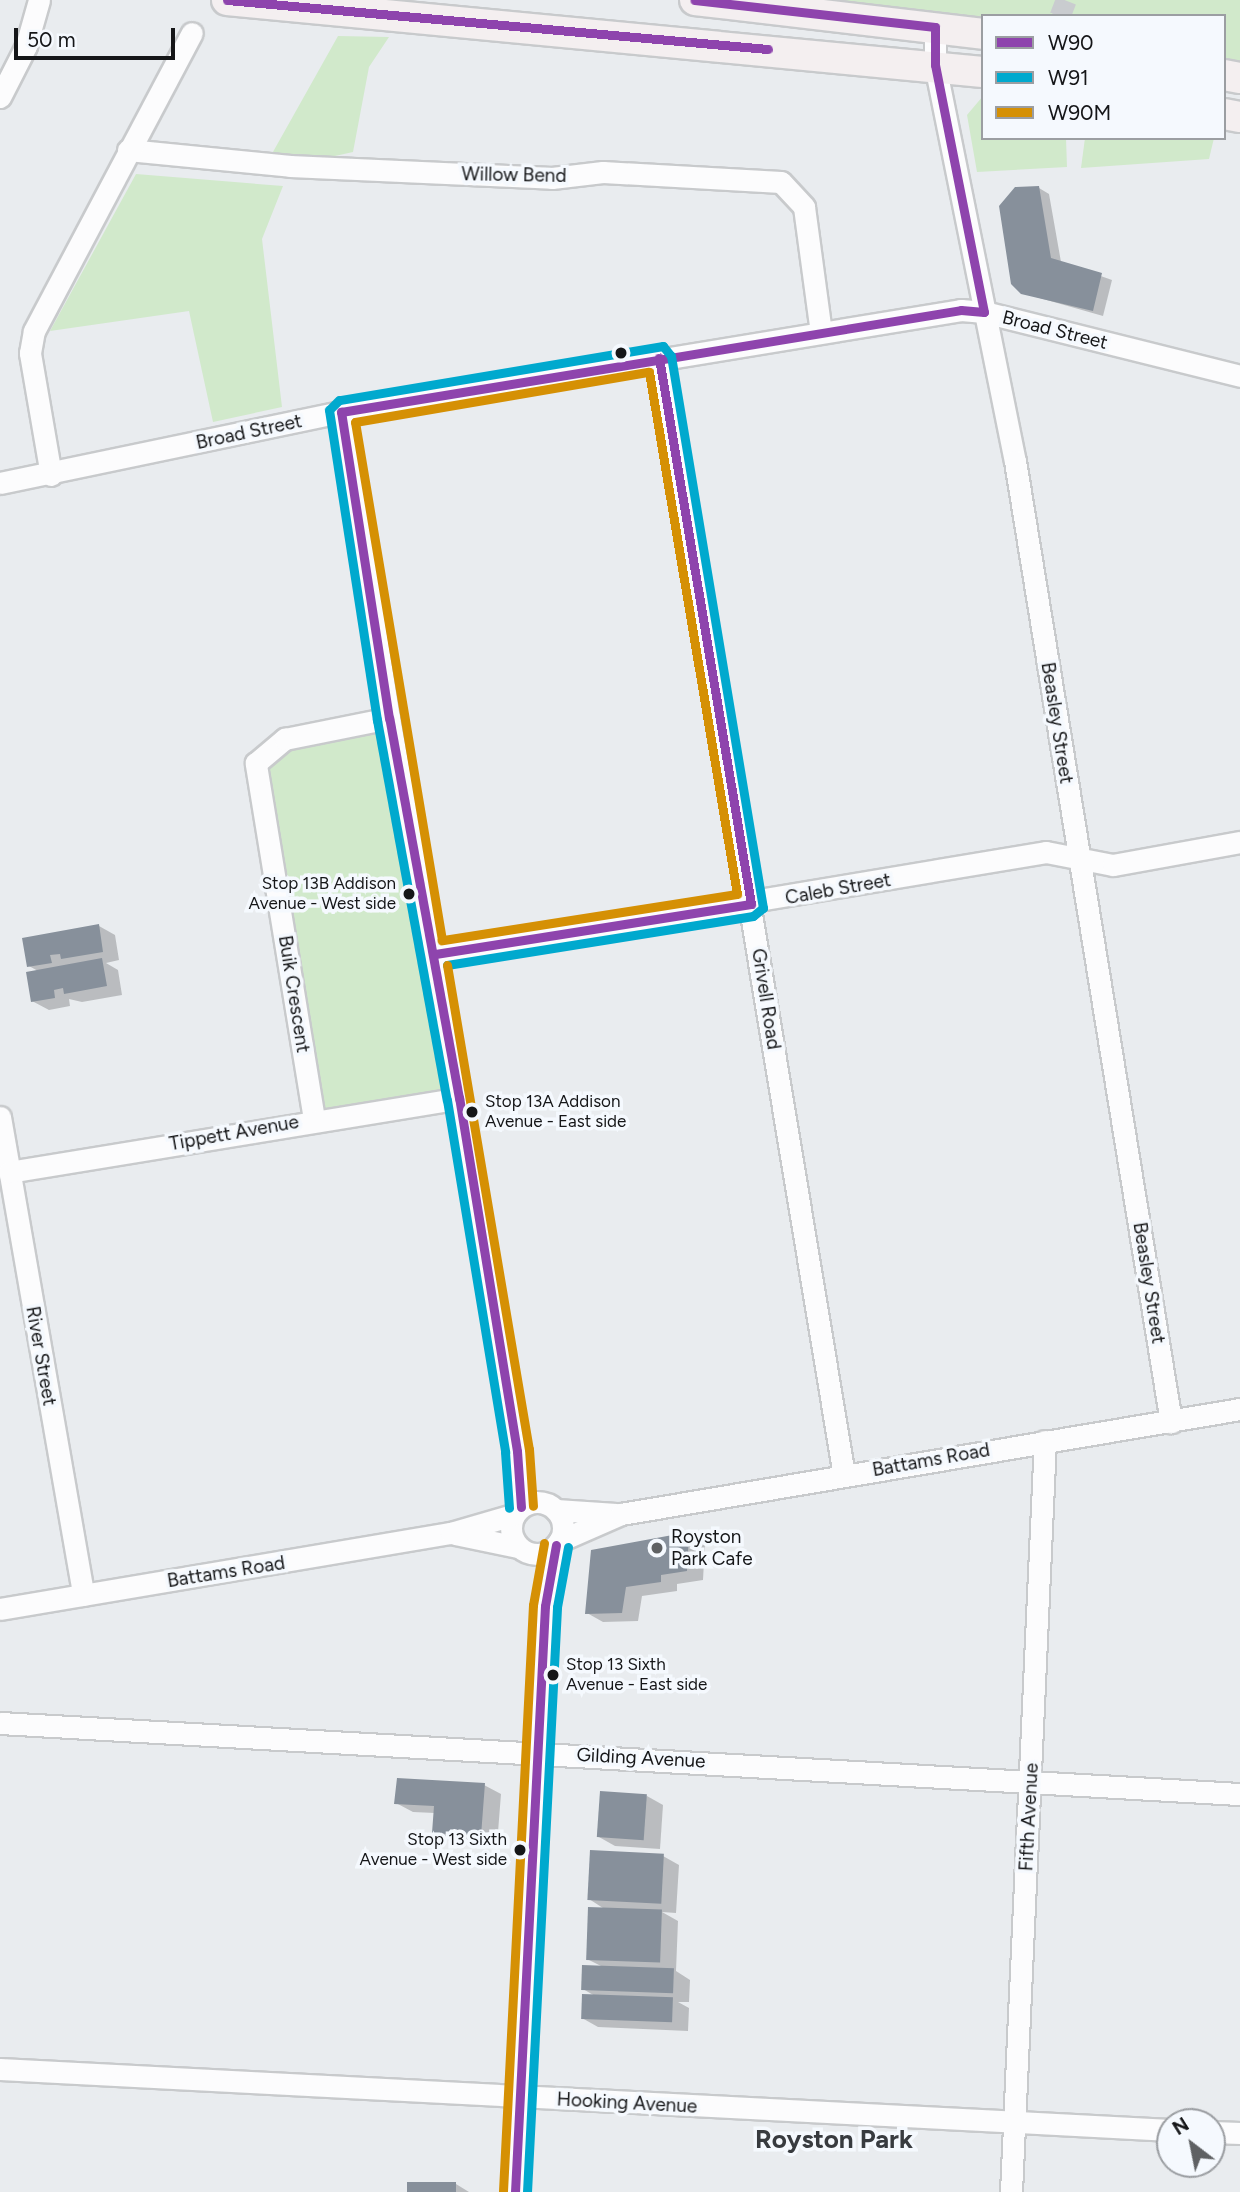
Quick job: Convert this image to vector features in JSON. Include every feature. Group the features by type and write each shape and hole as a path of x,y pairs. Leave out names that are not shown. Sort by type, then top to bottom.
{"highway":[{"path":"227,0 935,65 981,72"},
{"path":"695,0 981,34"}],"street":[{"path":"0,97 26,46 39,0"},
{"name":"Beasley Street","path":"935,27 935,65 1015,461 1171,1422"},
{"path":"51,475 30,353 34,331 192,33"},
{"name":"Willow Bend","path":"128,150 316,167 552,178 603,172 780,182 804,207 821,332"},
{"name":"Broad Street","path":"0,483 51,475 341,412 961,310 984,312 1240,376"},
{"name":"Grivell Road","path":"659,358 844,1475"},
{"path":"341,412 389,718 435,954 517,1451 532,1508 563,1524 545,1606 540,1752 515,2192"},
{"name":"Buik Crescent","path":"314,1119 256,763 285,739 389,718"},
{"name":"Caleb Street","path":"435,954 751,904 1046,852 1113,865 1240,842"},
{"name":"Tippett Avenue","path":"9,1172 314,1119 459,1098"},
{"name":"River Street","path":"0,1117 83,1595"},
{"name":"Battams Road","path":"0,1609 451,1533 532,1508 621,1514 1240,1409"},
{"name":"Fifth Avenue","path":"1011,2192 1045,1441"},
{"path":"532,1508 510,1533 536,1570 545,1606"},
{"name":"Battams Road","path":"558,1543 621,1514"},
{"name":"Battams Road","path":"451,1533 522,1549"},
{"path":"522,1549 538,1555 558,1543"},
{"name":"Gilding Avenue","path":"0,1723 1240,1794"},
{"name":"Hooking Avenue","path":"0,2069 1156,2129"}],"green space":[{"path":"695,0 1240,0 1240,78 1226,75 1226,14 981,14 981,34"},
{"path":"338,36 389,37 369,67 353,152 308,162 269,159"},
{"path":"981,98 981,140 1066,140 1067,167 977,172 967,115"},
{"path":"1085,140 1214,140 1209,159 1081,168"},
{"path":"136,174 283,186 262,239 282,407 213,422 189,311 50,331"},
{"path":"389,718 459,1098 314,1119 256,763 268,749"}],"building":[{"path":"1039,186 1051,258 1102,273 1093,311 1021,294 1011,284 999,206 1015,187"},
{"path":"99,924 103,952 61,959 60,954 50,955 52,963 27,967 22,938"},
{"path":"102,958 107,986 64,994 63,988 54,990 55,998 31,1002 26,972"},
{"path":"689,1532 687,1571 661,1575 661,1582 626,1587 622,1613 585,1614 591,1550"},
{"path":"397,1778 485,1783 481,1836 432,1833 434,1806 394,1804"},
{"path":"600,1791 647,1794 644,1840 597,1837"},
{"path":"590,1850 664,1854 661,1904 587,1900"},
{"path":"588,1907 662,1910 660,1963 586,1960"},
{"path":"582,1965 674,1968 673,1993 581,1990"},
{"path":"582,1994 673,1997 672,2022 581,2019"},
{"path":"407,2182 456,2182 456,2192 407,2192"}],"tunnel":[{"path":"1061,14 1066,0"}],"transit line":[{"name":"W90","path":"227,0 768,49"},
{"name":"W90","path":"521,1507 517,1451 459,1098 389,718 341,412 961,310 984,312 935,65 935,27 695,0"},
{"name":"W91","path":"447,965 753,916 763,908 671,356 663,346 339,400 329,410 377,720 447,1100 505,1452 509,1508"},
{"name":"W90","path":"435,954 751,904 659,358"},
{"name":"W90M","path":"649,372 737,894 442,940 355,422 649,372"},
{"name":"W90M","path":"447,965 529,1449 533,1506"},
{"name":"W90M","path":"503,2191 533,1605 544,1543"},
{"name":"W90","path":"515,2192 545,1606 556,1545"},
{"name":"W91","path":"527,2192 557,1607 568,1547"}],"place":[{"name":"Stop 13B Addison Avenue - West side","path":"409,894"},
{"name":"Stop 13A Addison Avenue - East side","path":"472,1112"},
{"name":"Royston Park Cafe","path":"657,1548"},
{"name":"Stop 13 Sixth Avenue - East side","path":"553,1675"},
{"name":"Stop 13 Sixth Avenue - West side","path":"520,1850"}],"district":[{"name":"Royston Park","path":"834,2140"}]}
